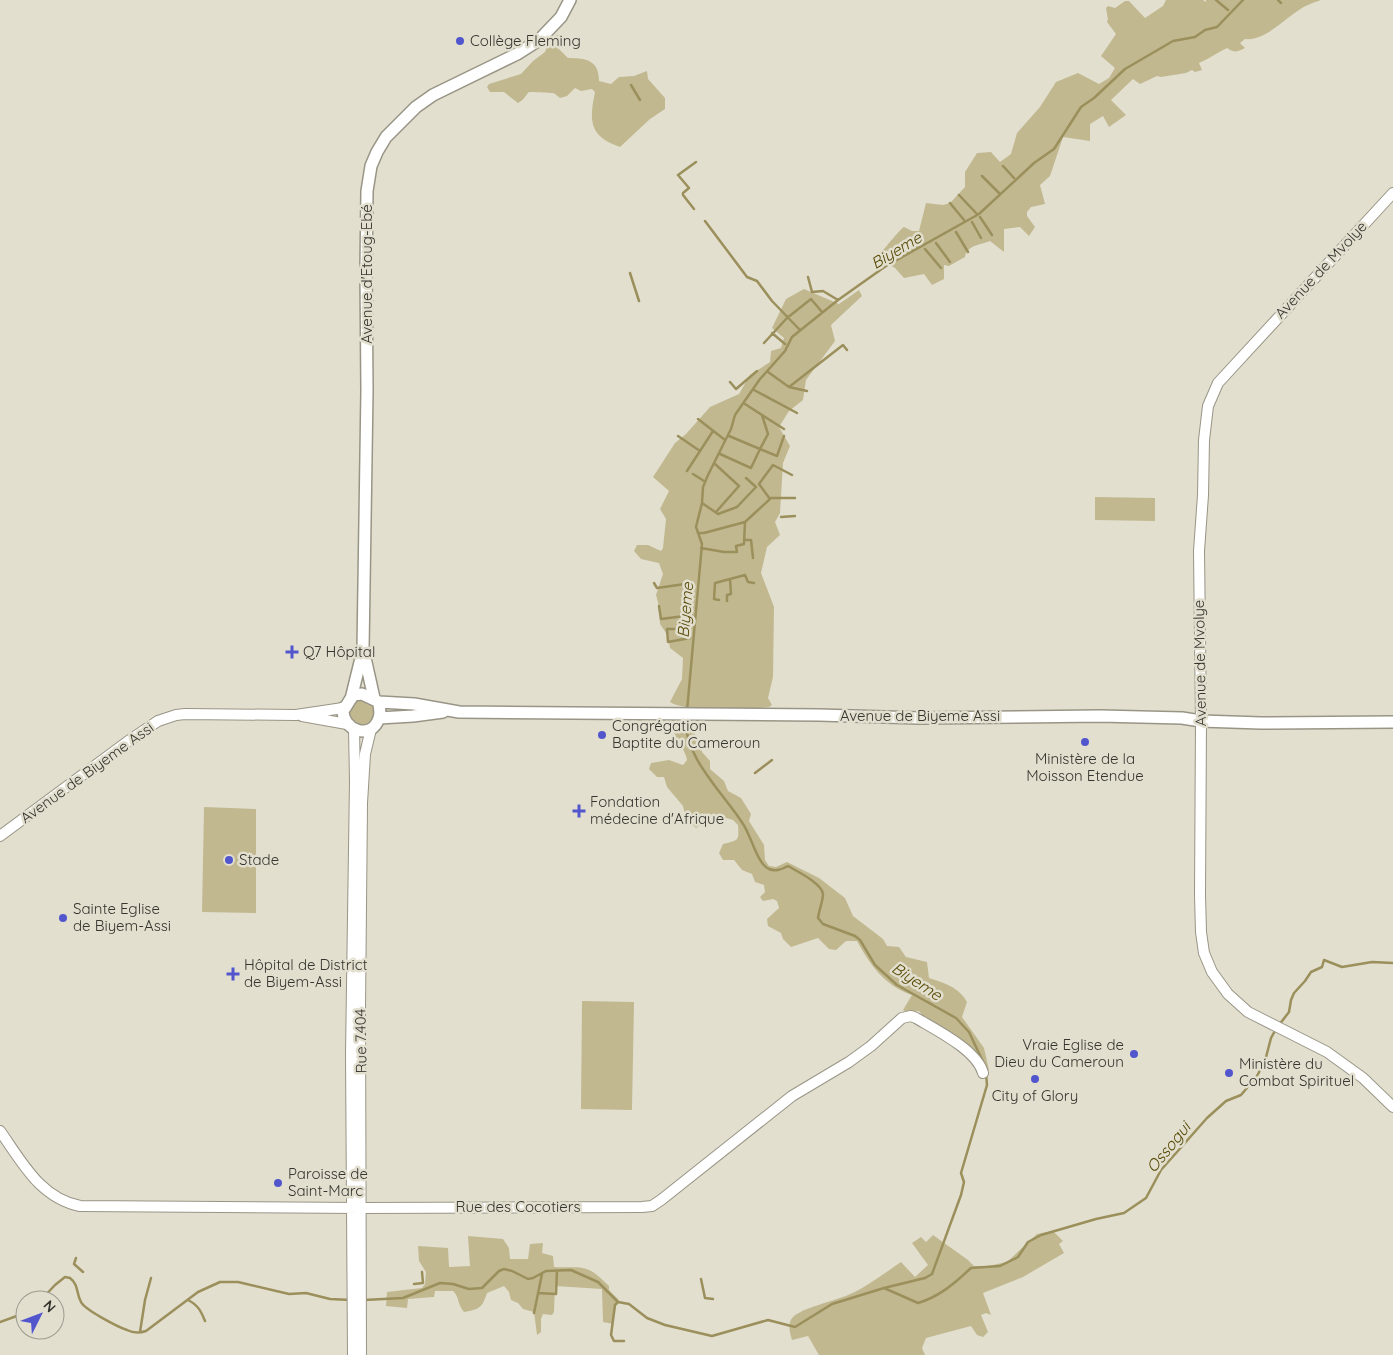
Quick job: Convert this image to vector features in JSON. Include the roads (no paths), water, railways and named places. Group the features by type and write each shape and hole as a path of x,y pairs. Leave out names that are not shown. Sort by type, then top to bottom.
{"main road":[{"name":"Avenue d'Etoug-Ebé","path":"363,650 367,391 366,251 367,191 371,166 386,137 416,107 433,95 517,54 538,40 561,17 570,0"},
{"name":"Avenue de Mvolye","path":"1393,194 1218,383 1208,406 1204,440 1199,551 1201,721 1200,895 1201,932 1204,953 1212,972 1228,994 1248,1012 1327,1052 1373,1086 1393,1107"},
{"path":"351,699 363,650"},
{"path":"363,650 376,700 379,718 371,728 361,731 350,727 344,719 343,708 345,708 353,695 362,694 376,700"},
{"name":"Avenue de Biyeme Assi","path":"376,700 459,712 819,715 919,718 1092,716 1182,718 1201,721 1393,722"},
{"name":"Avenue de Biyeme Assi","path":"0,836 127,742 167,718 185,714 296,715 343,708"},
{"name":"Avenue de Biyeme Assi","path":"379,718 447,711"},
{"name":"Avenue de Biyeme Assi","path":"296,715 350,727"},
{"name":"Rue 7.404","path":"350,727 355,781 352,1017 361,1355"},
{"name":"Rue 7.404","path":"356,1208 362,803 365,754 371,728"},
{"name":"Rue des Cocotiers","path":"0,1131 37,1182 52,1194 68,1203 80,1206 556,1208 652,1206 792,1096 849,1062 871,1046 902,1018 907,1016 916,1018 966,1050 973,1056 983,1073"},
{"path":"353,1355 356,1208"}],"waterway":[{"path":"1216,0 1228,10"},
{"name":"Biyeme","path":"687,711 702,544 696,527 702,503 703,487 731,429 735,415 760,379 785,351 792,337 838,300 886,266 979,214 1034,163 1054,149 1081,107 1094,98 1125,69 1173,41 1195,37 1205,30 1217,27 1243,0"},
{"path":"1278,0 1281,3"},
{"path":"631,85 640,100"},
{"path":"694,209 683,195 689,188 678,175 696,162"},
{"path":"1003,166 1014,178"},
{"path":"982,176 999,193"},
{"path":"959,195 977,214"},
{"path":"950,203 964,220"},
{"path":"980,217 992,235"},
{"path":"705,221 747,277 757,281 772,301 799,329"},
{"path":"972,222 981,238"},
{"path":"956,232 968,252"},
{"path":"936,243 950,262"},
{"path":"925,249 941,268"},
{"path":"630,273 639,301"},
{"path":"808,277 812,292 823,291 838,300"},
{"path":"764,343 787,318 811,299 822,312"},
{"path":"772,333 785,344"},
{"path":"789,387 843,345 847,350"},
{"path":"730,382 736,389 757,371"},
{"path":"768,372 789,387 807,391"},
{"path":"754,390 797,413"},
{"path":"745,404 784,429"},
{"path":"729,436 760,449 768,434 762,415"},
{"path":"698,419 725,440"},
{"path":"687,471 713,431"},
{"path":"678,436 700,451"},
{"path":"720,454 751,468 760,449 777,456 784,436"},
{"path":"715,464 739,486 716,512"},
{"path":"770,499 759,484 773,465 792,475"},
{"path":"693,474 704,481"},
{"path":"702,503 718,514 737,507 756,487 746,478"},
{"path":"771,498 795,498"},
{"path":"698,533 745,522 770,499"},
{"path":"781,517 795,516"},
{"path":"701,548 737,552 736,546 744,544 745,522"},
{"path":"745,540 751,540 753,558"},
{"path":"719,600 714,599 715,583 745,575 748,582 754,583"},
{"path":"727,601 727,595 731,594 730,579"},
{"path":"654,583 657,588 685,584"},
{"path":"659,606 661,619 692,615"},
{"path":"689,629 667,629 668,642 690,638"},
{"name":"Biyeme","path":"686,719 687,733 698,761 743,824 765,866 774,870 788,866 818,886 823,894 818,918 823,924 855,936 860,940 875,965 897,985 956,1018 969,1032 986,1068"},
{"path":"755,773 772,760"},
{"name":"Ossogui","path":"1279,1025 1289,1012 1294,993 1311,972 1322,967 1324,960 1342,967 1372,962 1393,963"},
{"name":"Ossogui","path":"884,1288 918,1303 940,1293 971,1268 1000,1266 1018,1257 1028,1242 1041,1235 1124,1213 1146,1198 1161,1170 1207,1118 1226,1101 1241,1095 1257,1076 1265,1061 1271,1038 1276,1029"},
{"path":"364,1300 403,1298 440,1283 453,1284 469,1289 482,1288 499,1271 504,1269 528,1279 546,1271 571,1270 598,1282 618,1302 629,1304 647,1318 665,1325 712,1336 768,1320 795,1327 832,1304 925,1278 932,1274 961,1195 964,1182 961,1173 987,1085 986,1073"},
{"path":"76,1258 74,1264 83,1272"},
{"path":"556,1294 557,1271"},
{"path":"414,1284 423,1283 422,1272"},
{"path":"534,1313 542,1274"},
{"path":"50,1290 65,1277 70,1278 75,1283 79,1299 84,1305 95,1314 110,1322 129,1331 136,1332 146,1331 198,1292 220,1282 238,1282 289,1294 306,1293 330,1299 351,1300"},
{"path":"140,1332 151,1278"},
{"path":"701,1279 705,1298 713,1299"},
{"path":"538,1293 556,1294"},
{"path":"188,1300 199,1309 205,1321"},
{"path":"618,1302 615,1305 611,1335 614,1341 624,1341"},
{"path":"0,1322 15,1317"}],"place":[{"name":"Collège Fleming","path":"460,41"},
{"name":"Q7 Hôpital","path":"292,652"},
{"name":"Congrégation Baptite du Cameroun","path":"602,735"},
{"name":"Ministère de la Moisson Etendue","path":"1085,742"},
{"name":"Fondation médecine d'Afrique","path":"579,811"},
{"name":"Stade","path":"229,860"},
{"name":"Sainte Eglise de Biyem-Assi","path":"63,918"},
{"name":"Hôpital de District de Biyem-Assi","path":"233,974"},
{"name":"Vraie Eglise de Dieu du Cameroun","path":"1134,1054"},
{"name":"Ministère du Combat Spirituel","path":"1229,1073"},
{"name":"City of Glory","path":"1035,1079"},
{"name":"Paroisse de Saint-Marc","path":"278,1183"}]}
